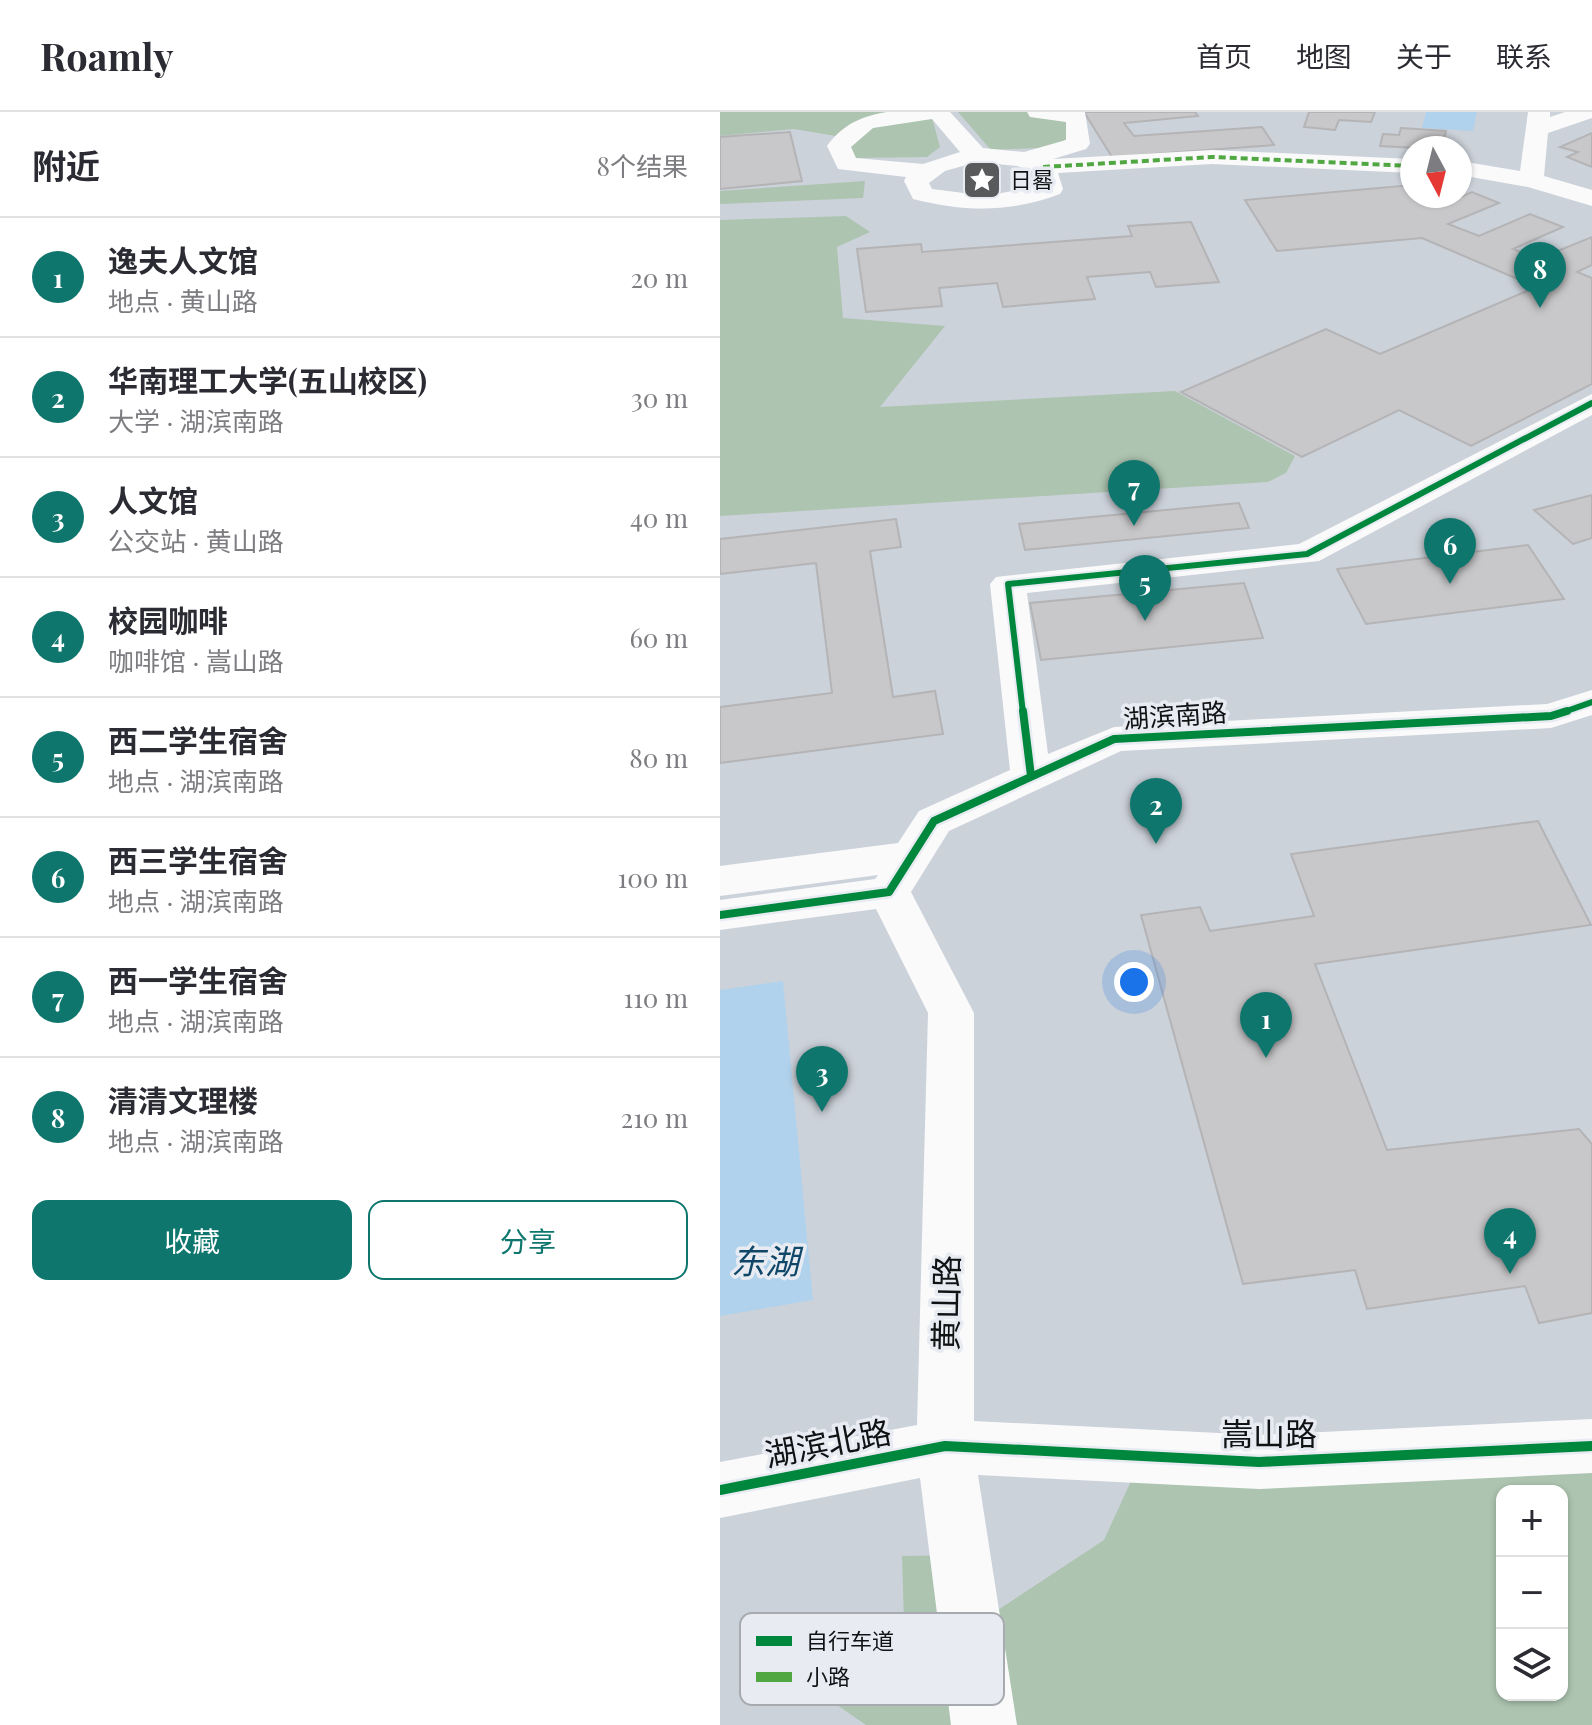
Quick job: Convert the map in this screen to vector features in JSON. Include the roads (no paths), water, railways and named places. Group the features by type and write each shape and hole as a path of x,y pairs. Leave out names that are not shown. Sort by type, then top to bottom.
{"street":[{"path":"928,172 847,164 839,146 866,122 936,112 976,155"},
{"path":"1034,164 1078,144 1077,117 1038,112"},
{"path":"1531,180 1540,120 1587,112"},
{"path":"1034,164 1051,189 1019,202 970,204 922,194 916,181 936,166 976,155 1034,164 1212,157 1400,165"},
{"path":"1472,170 1531,180 1591,197"},
{"path":"1031,776 1008,584 1307,554 1592,403"},
{"name":"湖滨南路","path":"901,874 934,821 1114,739 1551,716 1592,702"},
{"path":"720,881 901,874"},
{"path":"720,915 901,874"},
{"name":"黄山路","path":"901,874 951,1013 945,1446 968,1613"},
{"name":"嵩山路","path":"945,1446 1259,1462 1592,1446"},
{"name":"湖滨北路","path":"720,1490 945,1446"},
{"name":"黄山路","path":"981,1705 984,1725"}],"water":[{"path":"1426,112 1477,112 1473,131 1422,128"},
{"name":"东湖","path":"783,981 813,1300 720,1316 720,990"}],"place":[{"name":"日晷","path":"982,180"},
{"name":"清清文理楼","path":"1540,308"},
{"name":"西一学生宿舍","path":"1134,526"},
{"name":"西三学生宿舍","path":"1450,584"},
{"name":"西二学生宿舍","path":"1145,621"},
{"name":"华南理工大学(五山校区)","path":"1156,844"},
{"name":"逸夫人文馆","path":"1266,1058"},
{"name":"人文馆","path":"822,1112"},
{"name":"校园咖啡","path":"1510,1274"}]}
